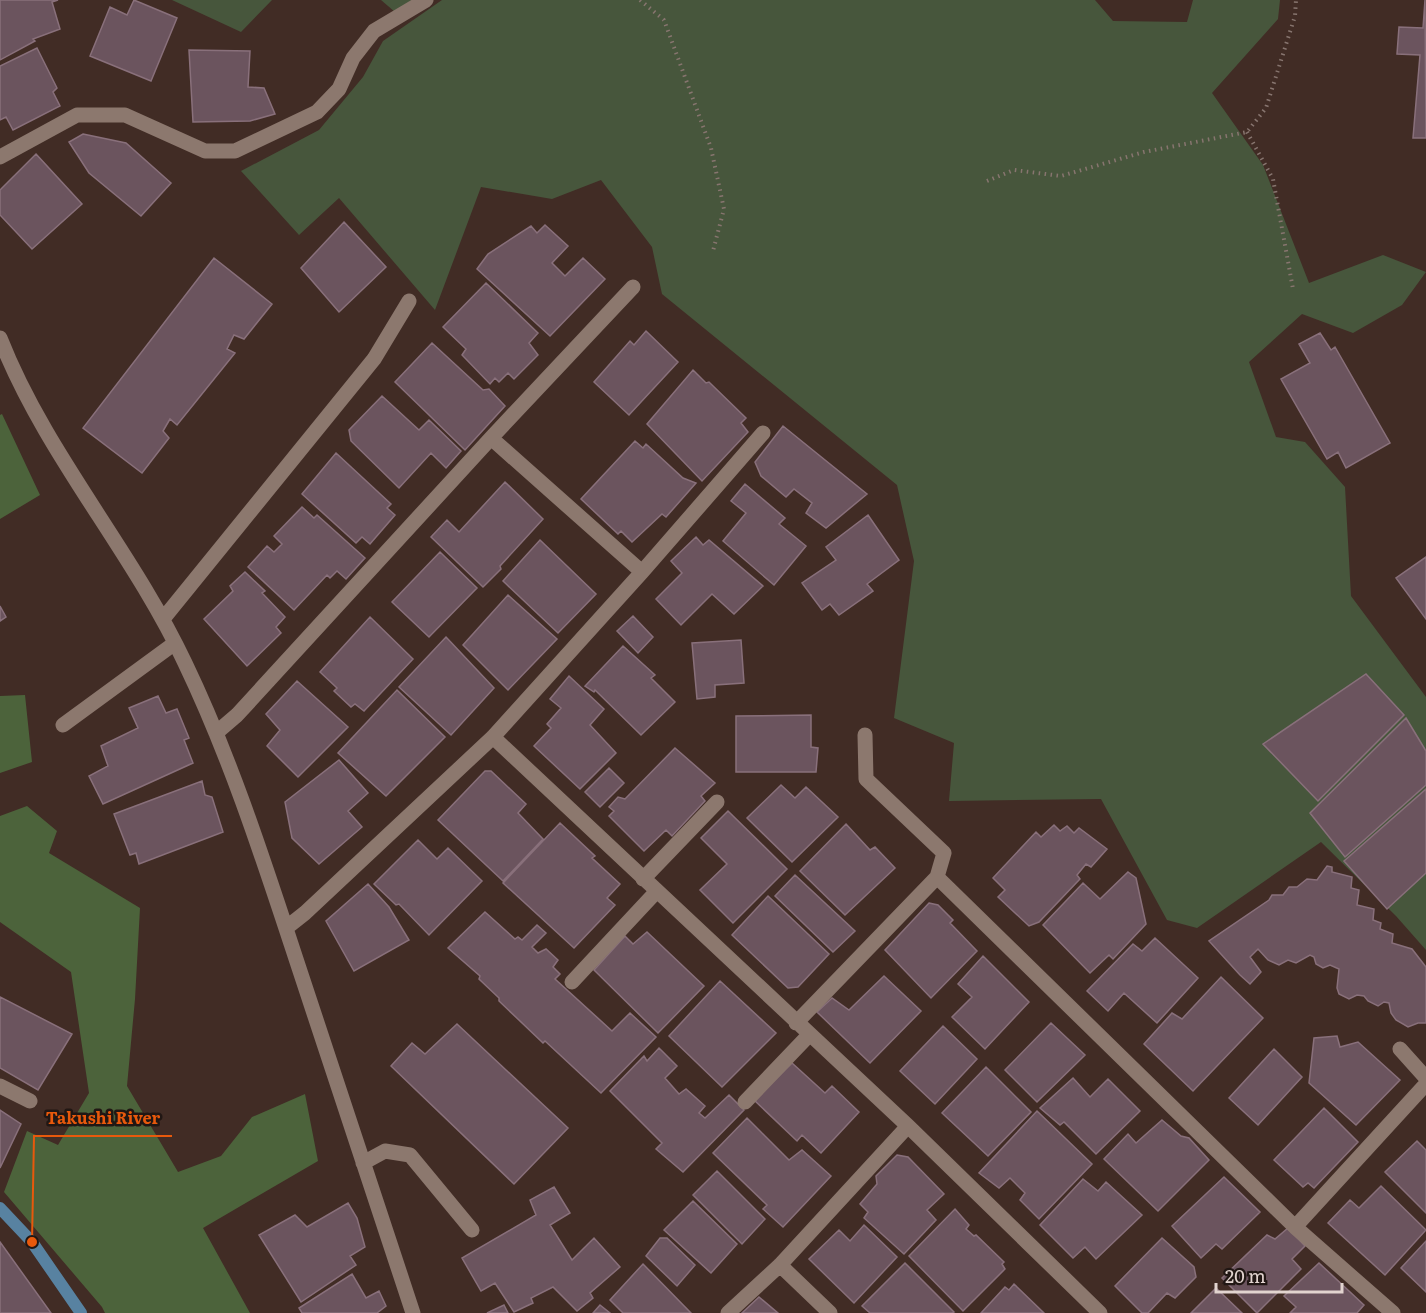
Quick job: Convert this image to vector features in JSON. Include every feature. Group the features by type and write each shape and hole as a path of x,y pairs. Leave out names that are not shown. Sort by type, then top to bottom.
{"street":[{"path":"0,157 77,115 125,115 204,151 235,151 317,112 339,89 353,58 374,31 426,0"},
{"path":"216,733 237,715 633,287"},
{"path":"163,619 374,359 409,301"},
{"path":"0,338 28,398 57,448 163,619 216,733 286,928 413,1313"},
{"path":"286,928 305,913 493,737 642,573 763,433"},
{"path":"491,438 642,573"},
{"path":"63,725 175,644"},
{"path":"796,1023 937,877 944,853 866,779 865,735"},
{"path":"493,737 908,1126 1100,1313"},
{"path":"643,879 717,802"},
{"path":"937,877 1295,1227 1393,1313"},
{"path":"572,982 656,892"},
{"path":"745,1102 809,1035"},
{"path":"1400,1049 1426,1078"},
{"path":"1295,1227 1426,1084"},
{"path":"0,1086 30,1101"},
{"path":"728,1313 780,1265 908,1126"},
{"path":"363,1163 385,1152 410,1155 472,1230"},
{"path":"780,1265 830,1313"}],"path":[{"path":"640,0 664,20 711,148 724,209 713,251"},
{"path":"987,181 1014,170 1061,176 1144,152 1247,132 1266,108 1295,16 1296,0"},
{"path":"1247,132 1273,179 1293,289"}],"green space":[{"path":"172,0 272,0 241,32"},
{"path":"381,0 412,0 395,12"},
{"path":"442,0 1095,0 1113,21 1187,22 1193,0 1280,0 1278,19 1212,93 1263,165 1309,283 1383,255 1426,272 1402,305 1353,333 1302,314 1249,362 1276,437 1305,442 1345,487 1351,596 1426,697 1426,950 1396,916 1321,842 1197,928 1167,920 1101,799 949,801 954,743 894,718 914,561 897,485 662,294 652,247 601,180 552,199 481,187 435,310 339,198 299,235 241,171 319,130 363,77 383,41"},
{"path":"2,414 40,495 0,519 0,415"},
{"path":"25,695 32,762 0,773 0,696"},
{"path":"27,806 57,831 49,853 140,908 127,1086 178,1172 221,1156 252,1117 305,1094 318,1161 203,1228 250,1313 105,1313 4,1192 27,1131 58,1145 89,1093 71,972 0,922 0,816"}],"building":[{"path":"0,0 58,0 52,2 60,29 33,39 35,41 0,60"},
{"path":"134,0 177,18 151,81 90,56 110,7 127,15"},
{"path":"1425,0 1426,138 1413,138 1420,55 1397,54 1399,27 1423,28"},
{"path":"37,48 57,88 53,92 60,106 13,130 6,117 0,120 0,66"},
{"path":"189,50 250,51 248,87 264,88 275,114 250,121 193,122"},
{"path":"83,134 126,143 171,183 141,216 89,173 69,142"},
{"path":"36,154 82,204 32,249 0,215 0,190"},
{"path":"344,222 386,267 339,312 301,268"},
{"path":"545,225 568,246 552,263 565,276 583,258 605,279 550,336 477,269 488,254 531,226 537,233"},
{"path":"214,258 272,304 244,339 234,335 227,349 235,353 177,425 170,419 163,431 169,438 142,473 83,428"},
{"path":"486,283 538,333 529,343 538,355 514,379 508,373 499,382 495,378 490,384 462,355 466,349 443,327"},
{"path":"646,331 678,362 629,415 594,382 630,341 634,345"},
{"path":"1320,333 1331,350 1335,347 1390,443 1346,468 1338,452 1327,459 1281,379 1310,363 1299,344"},
{"path":"432,343 483,390 489,389 505,406 465,450 395,382"},
{"path":"693,370 706,383 709,382 746,418 741,423 748,432 702,481 647,424"},
{"path":"382,396 419,430 429,420 461,451 446,468 431,453 399,488 351,441 349,430"},
{"path":"783,426 867,494 826,528 806,513 812,503 794,489 786,497 761,476 755,462"},
{"path":"635,441 643,448 646,444 683,478 696,483 666,517 662,514 632,542 621,531 618,534 581,499"},
{"path":"336,453 391,504 387,508 395,515 370,544 362,537 356,543 302,494"},
{"path":"505,482 543,519 483,587 431,537 447,520 459,532"},
{"path":"745,484 785,518 779,524 806,546 774,585 723,541 746,513 731,501"},
{"path":"302,507 314,518 317,515 365,558 346,579 337,571 330,578 327,575 294,610 248,567 267,546 274,552 282,544 274,536"},
{"path":"868,515 899,560 867,584 873,591 839,615 830,604 822,610 802,583 836,560 826,547"},
{"path":"696,537 703,545 709,540 763,586 734,614 712,594 681,625 656,599 682,573 671,561"},
{"path":"540,540 596,594 558,633 503,581"},
{"path":"440,552 477,588 429,637 392,602"},
{"path":"1426,557 1426,619 1396,578"},
{"path":"245,572 265,591 262,593 285,617 276,627 281,633 247,666 204,619 233,591 230,586"},
{"path":"508,595 557,639 508,690 463,645"},
{"path":"0,606 6,617 0,621"},
{"path":"633,616 653,637 638,653 617,631"},
{"path":"370,617 413,659 364,711 355,704 351,707 334,691 337,688 320,672"},
{"path":"446,637 494,688 451,735 399,687"},
{"path":"741,640 744,683 715,685 715,697 697,699 692,643"},
{"path":"623,646 655,675 651,678 675,702 641,735 595,690 594,692 585,686"},
{"path":"1366,674 1404,715 1318,801 1263,744"},
{"path":"569,676 604,709 590,725 616,753 580,789 534,746 551,728 547,724 561,708 550,699"},
{"path":"297,681 348,727 298,777 267,746 280,730 266,714"},
{"path":"397,690 445,737 386,796 338,753"},
{"path":"158,696 166,713 177,709 189,738 184,740 193,763 103,804 89,776 108,766 101,746 138,728 129,708"},
{"path":"811,715 811,747 818,748 816,772 736,772 736,716"},
{"path":"1406,718 1426,751 1426,785 1345,857 1310,813"},
{"path":"675,748 715,783 701,796 705,801 672,836 666,830 644,851 609,816 614,811 609,807 618,797 625,799"},
{"path":"339,760 368,793 348,811 362,827 319,864 292,838 285,802"},
{"path":"609,768 624,783 600,807 585,792"},
{"path":"485,771 491,771 526,804 518,813 543,839 503,881 438,820"},
{"path":"202,781 205,795 212,797 223,832 139,864 136,853 130,855 114,814"},
{"path":"781,785 795,798 806,787 838,817 792,862 747,818"},
{"path":"1426,789 1426,873 1387,909 1344,861"},
{"path":"728,811 787,869 733,923 700,890 727,864 701,838"},
{"path":"560,823 595,856 592,858 620,884 607,898 615,905 574,948 503,883"},
{"path":"846,824 870,850 875,847 895,868 845,915 800,871"},
{"path":"1054,825 1060,831 1067,826 1074,833 1079,828 1107,849 1091,867 1086,864 1077,875 1080,879 1039,922 1029,926 998,897 1005,890 993,878 1036,832 1041,837"},
{"path":"418,840 437,859 448,848 482,881 429,935 399,904 396,905 374,884"},
{"path":"1327,866 1332,867 1332,872 1352,877 1351,888 1359,890 1357,905 1374,909 1373,920 1381,923 1380,929 1393,934 1392,943 1412,949 1426,967 1426,1023 1408,1027 1396,1020 1391,1013 1389,1003 1384,1002 1378,1006 1364,996 1357,995 1349,999 1339,994 1337,988 1339,969 1330,965 1323,968 1316,964 1314,957 1310,955 1296,963 1288,960 1279,965 1268,960 1258,949 1250,957 1261,972 1250,984 1209,941 1269,900 1272,895 1283,895 1289,887 1297,887 1307,879 1317,880"},
{"path":"1128,872 1136,878 1146,924 1113,959 1109,955 1090,973 1043,925 1083,883 1100,899"},
{"path":"795,875 855,931 833,952 775,896"},
{"path":"368,884 389,907 409,940 354,971 326,921"},
{"path":"768,896 829,954 798,987 788,988 732,935"},
{"path":"929,903 938,905 953,920 950,923 977,951 931,998 885,950"},
{"path":"485,912 515,939 518,937 522,940 537,925 546,933 532,947 538,953 546,949 558,960 553,967 560,974 555,979 612,1031 630,1013 656,1037 601,1093 545,1041 543,1043 499,1001 499,998 479,979 480,976 448,948"},
{"path":"647,932 704,986 658,1033 594,970 625,936 633,944"},
{"path":"1155,938 1198,978 1157,1023 1124,993 1108,1011 1087,991 1133,944 1142,951"},
{"path":"983,956 1029,1002 985,1049 952,1017 972,997 958,984"},
{"path":"884,976 921,1011 870,1063 817,1012 832,998 849,1010"},
{"path":"1221,977 1263,1018 1193,1091 1144,1044 1172,1013 1182,1019"},
{"path":"720,981 776,1033 722,1087 669,1036"},
{"path":"0,997 72,1034 38,1090 0,1068"},
{"path":"1051,1023 1085,1055 1037,1102 1005,1070"},
{"path":"457,1024 568,1128 514,1184 391,1066 412,1043 425,1054"},
{"path":"943,1026 977,1059 935,1104 900,1071"},
{"path":"1337,1036 1340,1047 1358,1042 1400,1080 1356,1125 1309,1083 1314,1038"},
{"path":"659,1048 677,1066 665,1078 679,1094 686,1089 705,1106 699,1113 705,1118 729,1095 744,1110 683,1172 656,1149 662,1143 610,1091 644,1056 647,1061"},
{"path":"1274,1049 1302,1077 1258,1125 1229,1098"},
{"path":"792,1063 825,1093 832,1086 859,1112 821,1153 802,1135 797,1141 754,1100"},
{"path":"986,1067 1031,1112 988,1156 942,1113"},
{"path":"1073,1078 1090,1097 1108,1079 1140,1111 1096,1154 1064,1122 1060,1125 1040,1108"},
{"path":"1324,1108 1358,1142 1314,1188 1308,1183 1303,1187 1274,1160"},
{"path":"0,1110 21,1124 0,1168"},
{"path":"1037,1111 1092,1164 1039,1219 1020,1200 1025,1193 1010,1178 999,1188 979,1173"},
{"path":"747,1118 789,1160 802,1150 831,1176 783,1227 763,1209 767,1205 713,1153"},
{"path":"1162,1120 1181,1136 1189,1138 1209,1160 1158,1211 1104,1159 1128,1134 1136,1143"},
{"path":"1417,1141 1426,1150 1426,1213 1385,1172"},
{"path":"897,1155 908,1157 944,1194 927,1210 936,1220 904,1254 864,1218 868,1212 860,1204 877,1184 876,1176"},
{"path":"717,1171 765,1219 742,1244 693,1195"},
{"path":"1224,1177 1260,1212 1222,1249 1216,1244 1201,1258 1172,1226"},
{"path":"1083,1179 1098,1191 1106,1182 1142,1215 1096,1259 1085,1247 1073,1258 1040,1225"},
{"path":"1381,1186 1426,1230 1385,1275 1328,1223 1350,1200 1359,1208"},
{"path":"554,1187 570,1213 550,1225 572,1260 594,1238 620,1267 590,1293 593,1298 577,1311 553,1287 531,1298 533,1303 514,1312 495,1283 481,1291 462,1258 536,1215 530,1200"},
{"path":"693,1201 737,1244 711,1273 664,1230"},
{"path":"348,1203 357,1218 365,1247 350,1256 356,1265 301,1302 259,1235 295,1215 307,1227"},
{"path":"955,1209 969,1225 966,1229 974,1236 976,1235 1004,1262 1002,1264 1005,1269 963,1311 909,1256"},
{"path":"864,1225 897,1257 854,1303 809,1259 839,1230 850,1241"},
{"path":"1288,1228 1305,1246 1292,1259 1301,1269 1257,1313 1222,1278 1267,1235 1275,1239"},
{"path":"660,1238 667,1238 695,1265 677,1286 646,1256"},
{"path":"1162,1238 1194,1267 1196,1277 1175,1298 1167,1293 1148,1313 1142,1313 1115,1286"},
{"path":"1426,1241 1426,1292 1401,1268"},
{"path":"0,1242 51,1313 0,1313"},
{"path":"905,1263 954,1312 870,1313 862,1306"},
{"path":"1319,1263 1364,1305 1357,1313 1290,1313 1296,1307 1284,1296"},
{"path":"643,1264 691,1313 623,1313 610,1300"},
{"path":"352,1274 366,1298 379,1291 386,1306 377,1313 302,1313 299,1308"},
{"path":"1014,1284 1044,1313 981,1313 1005,1287 1009,1290"},
{"path":"1216,1288 1242,1313 1191,1313"},
{"path":"759,1297 778,1313 742,1313"},
{"path":"504,1305 508,1313 487,1313"},
{"path":"600,1305 610,1313 593,1313"}],"waterway":[{"path":"0,1208 32,1242 81,1313"}],"place":[{"name":"Takushi River","path":"32,1242"}]}
